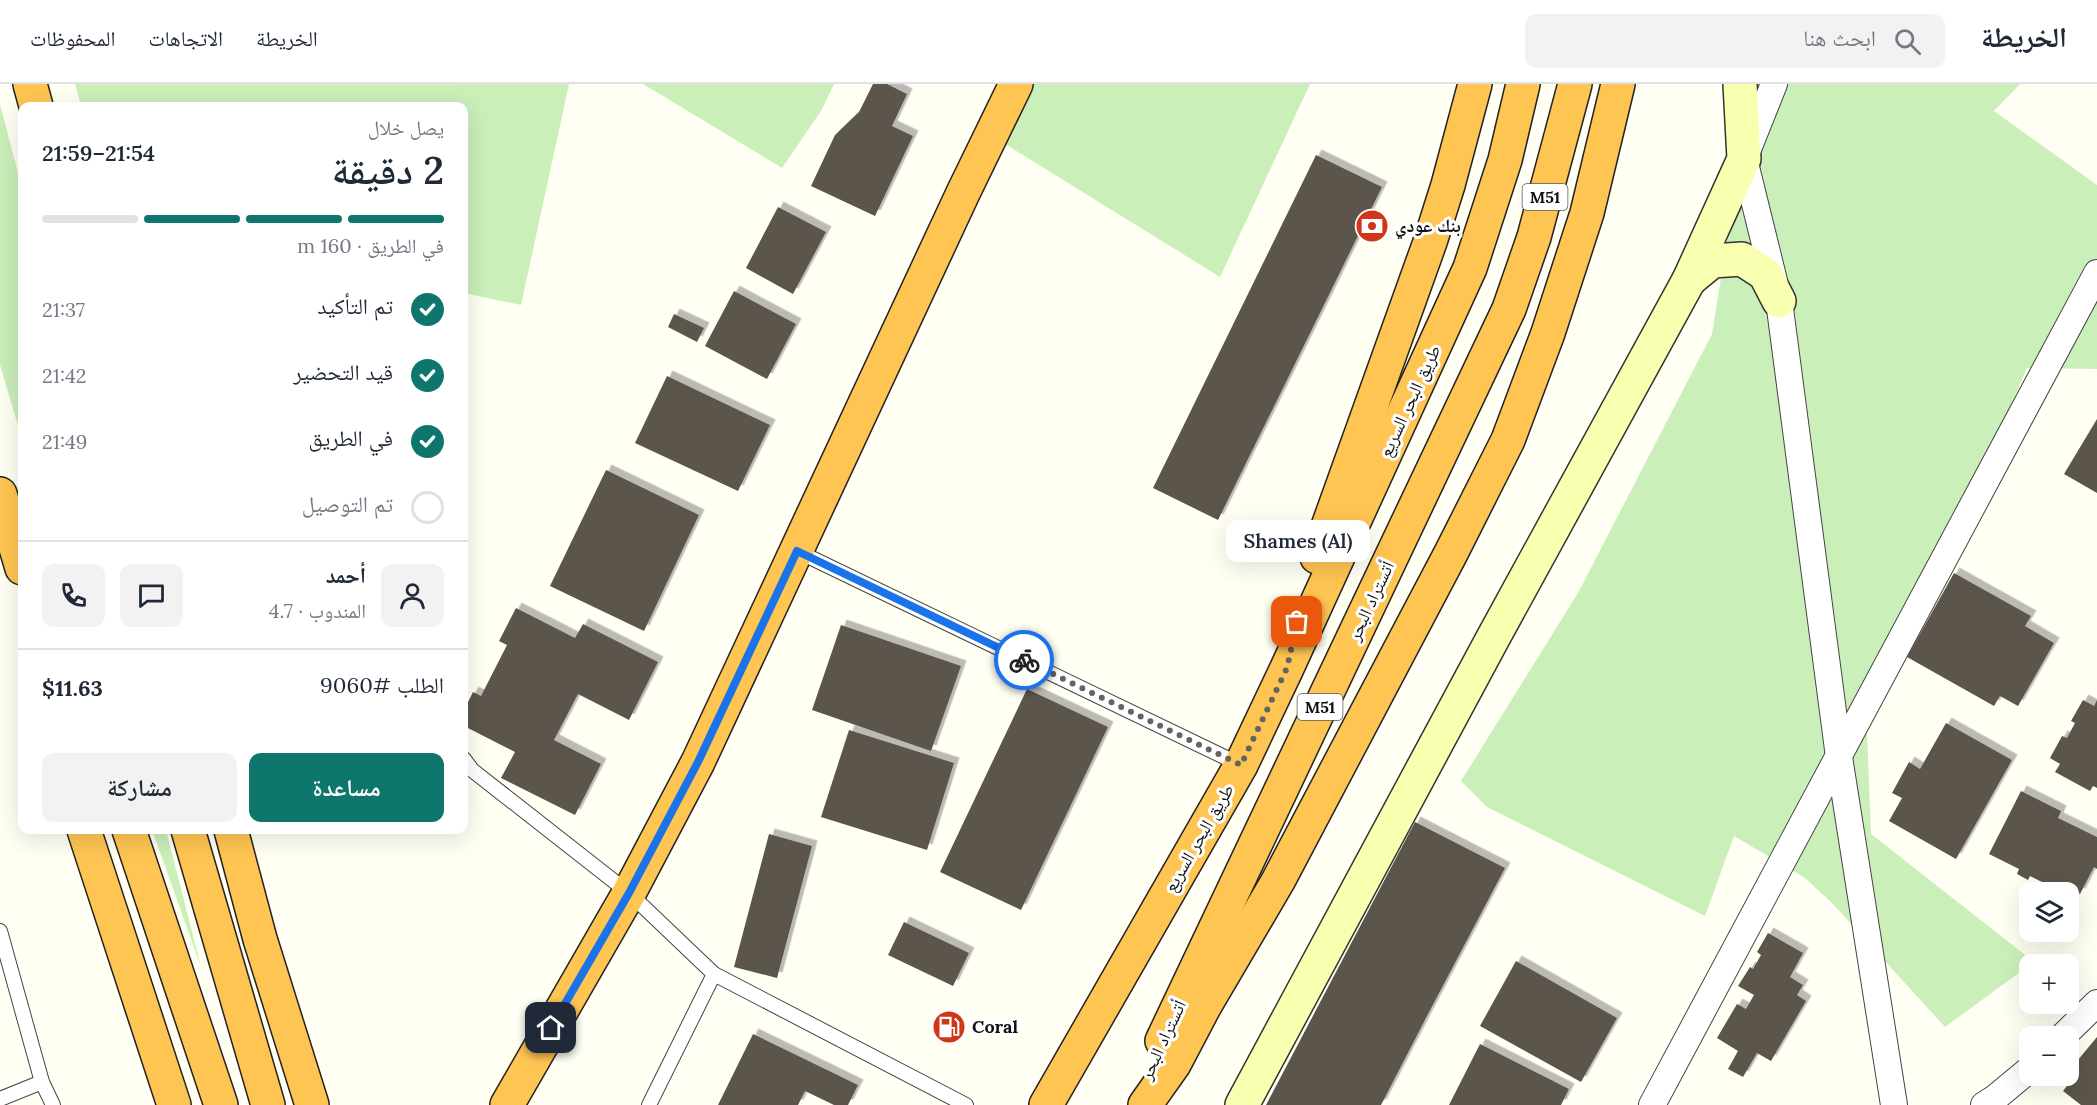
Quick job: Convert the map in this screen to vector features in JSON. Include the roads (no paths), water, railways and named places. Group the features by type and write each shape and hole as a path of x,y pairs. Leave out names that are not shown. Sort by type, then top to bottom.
{"highway":[{"path":"30,84 35,102"},
{"path":"507,1105 629,893 698,762 1016,84"},
{"path":"1287,668 1297,622 1319,549 1412,296 1448,185 1475,84"},
{"name":"طريق البحر السريع","path":"1046,1105 1241,765 1287,668 1470,268 1505,160 1523,84"},
{"name":"أتستراد البحر","path":"1132,1105 1509,309 1534,237 1575,84"},
{"path":"1145,1105 1174,1064 1204,1007 1278,881 1508,441 1548,333 1587,213 1618,84"},
{"path":"0,494 18,555"},
{"path":"85,834 174,1105"},
{"path":"130,834 221,1105"},
{"path":"189,834 266,1098"},
{"path":"232,834 260,939 309,1093"}],"street":[{"path":"1740,84 1744,159 1779,301 1839,757 1894,1105"},
{"path":"1242,1105 1487,648 1689,280 1744,159 1774,84"},
{"path":"1689,280 1712,261 1742,260 1765,274 1779,301"},
{"path":"1652,1105 2097,273"},
{"path":"2073,1026 2097,1003"},
{"path":"1984,1105 2019,1078"}],"lane":[{"path":"797,551 1241,765"},
{"path":"468,764 472,770 629,893 714,974 966,1105"},
{"path":"0,931 42,1082 53,1105"},
{"path":"649,1105 714,974"},
{"path":"0,1099 42,1082"}],"place":[{"name":"بنك عودي","path":"1372,226"},
{"name":"Shames (Al)","path":"1297,622"},
{"name":"Coral","path":"949,1027"}]}
